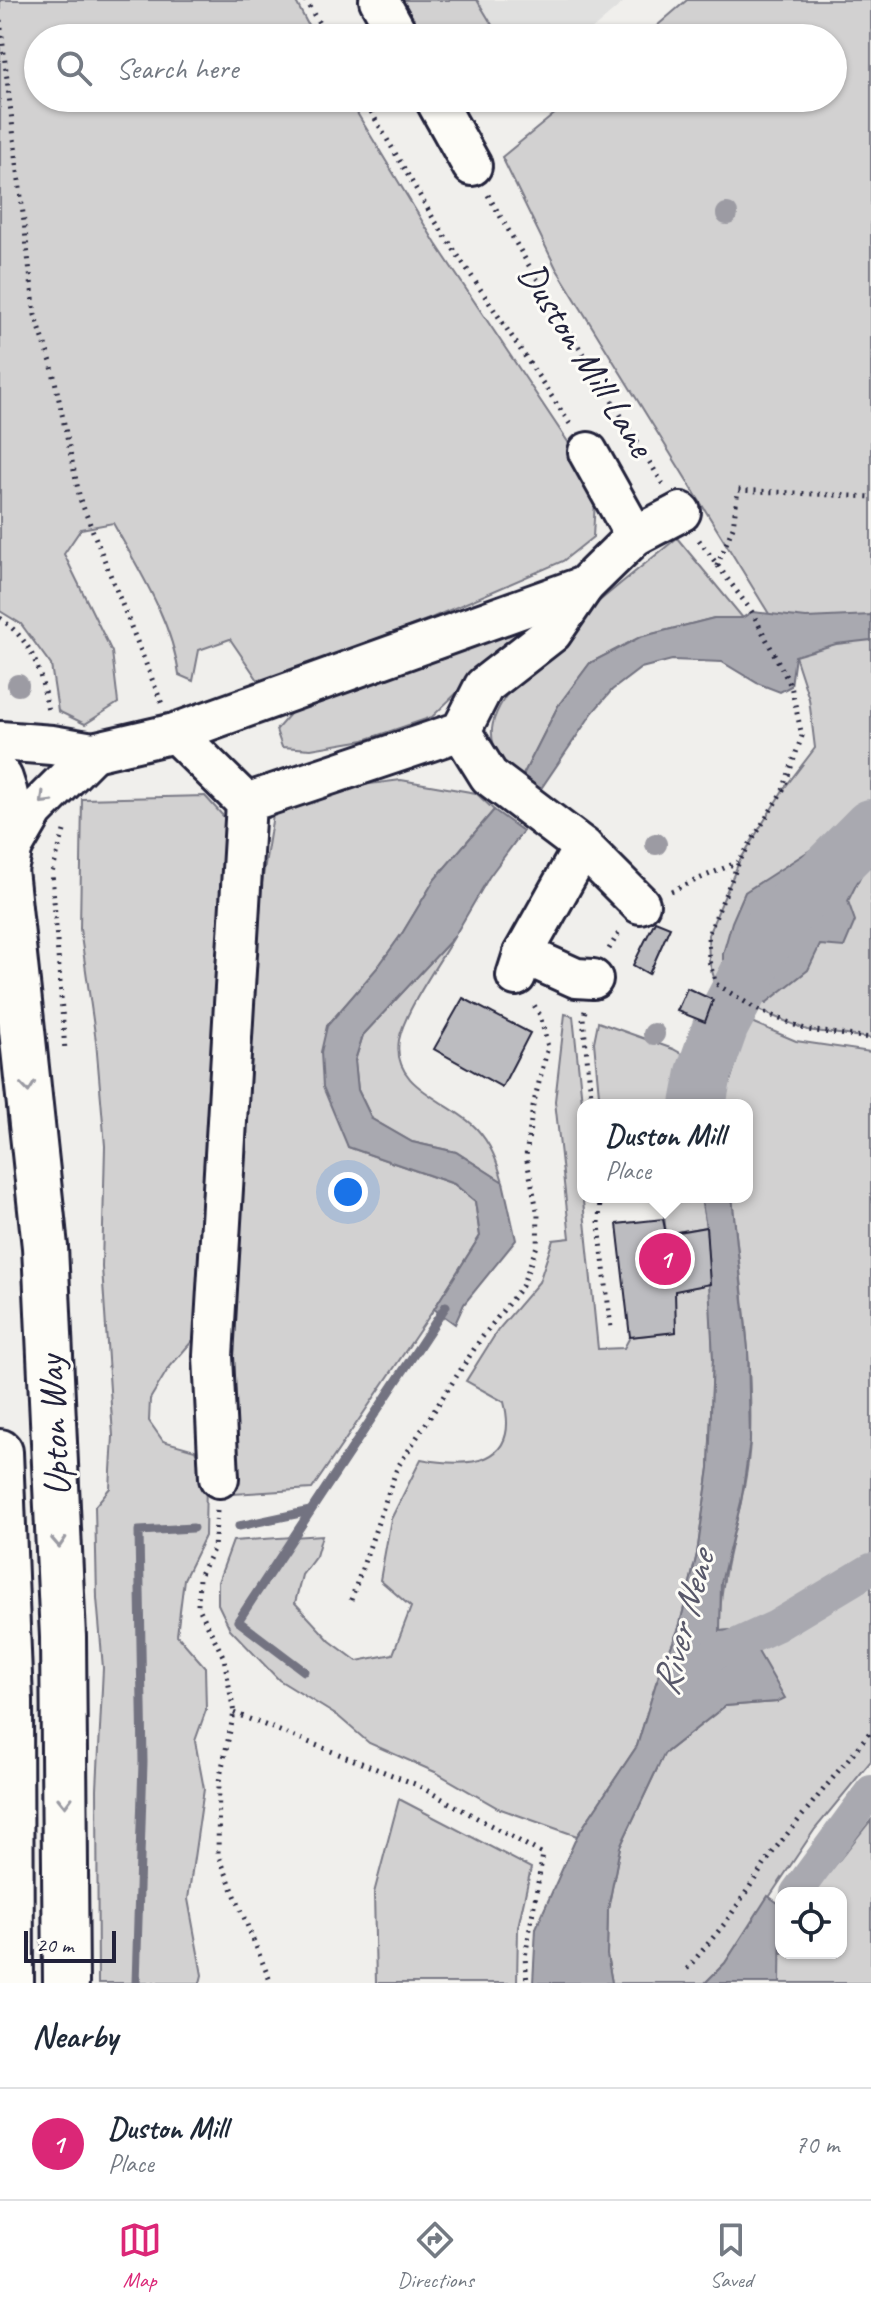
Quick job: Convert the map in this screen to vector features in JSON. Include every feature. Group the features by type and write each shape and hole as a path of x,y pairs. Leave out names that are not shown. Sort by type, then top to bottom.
{"highway":[{"name":"Upton Way","path":"0,779 10,816 5,869 45,1247 63,1637 66,1983"},
{"name":"Upton Way","path":"0,1452 10,1701 11,1983"}],"lane":[{"path":"379,0 392,24"},
{"path":"442,112 472,166"},
{"path":"588,452 635,536"},
{"path":"246,803 461,731 484,686 552,633 584,586 635,536 681,512"},
{"path":"0,741 93,752 175,733 584,586"},
{"path":"461,731 489,776 583,847 640,904"},
{"path":"175,733 246,803 213,1356 219,1478"},
{"path":"5,869 34,811 93,752"},
{"path":"583,847 520,965 593,979"}],"path":[{"path":"305,0 320,24"},
{"path":"0,20 35,315 51,362 80,499 175,733"},
{"path":"371,112 433,218 588,452"},
{"name":"Duston Mill Lane","path":"472,166 528,264 681,512 716,567 752,612 791,686 802,736 783,790 739,862 708,935 709,961 716,984 758,1010 807,1030 871,1038"},
{"path":"716,567 733,527 738,490 871,497"},
{"path":"591,1099 583,1018 593,979 615,937 640,904 739,862"},
{"path":"351,1600 397,1468 480,1340 522,1286 537,1246 538,1215 526,1156 533,1106 548,1047 540,1015 520,965"},
{"path":"600,1203 599,1225 611,1328"},
{"path":"219,1478 214,1548 199,1576 198,1606 224,1658 234,1713 219,1781 218,1854 271,1983"},
{"path":"234,1713 415,1784 543,1854 525,1957 527,1983"},
{"path":"687,1969 726,1922 784,1838 871,1731"}],"shaded area":[{"path":"0,0 295,0 308,24 24,24 24,112 356,112 436,244 574,451 595,500 593,537 563,561 429,619 260,683 230,639 199,650 193,681 179,675 162,616 113,523 81,529 64,554 112,652 118,703 85,724 58,711 51,665 21,624 0,611"},
{"path":"391,0 477,0 492,24 405,24"},
{"path":"477,0 626,0 598,24 492,24"},
{"path":"687,0 871,0 871,1038 807,1030 758,1010 716,984 709,961 708,935 739,862 783,790 815,748 809,699 795,656 556,268 502,157 557,112 847,112 847,24 659,24"},
{"path":"677,538 743,618 714,618 641,637 590,663 558,706 521,779 496,751 492,729 500,706 517,681 570,626"},
{"path":"539,613 432,717 364,740 311,749 282,747 276,730 297,706"},
{"path":"401,780 476,793 494,810 435,879 378,967 327,1026 348,1147 454,1184 475,1201 480,1236 312,1489 233,1494 233,1219 255,926 273,815 331,789"},
{"path":"205,796 224,817 229,845 206,1325 168,1369 150,1399 149,1421 163,1441 195,1450 206,1478 205,1536 184,1579 177,1635 205,1667 206,1710 195,1741 204,1789 188,1899 202,1975 200,1983 98,1983 97,1789 103,1668 97,1598 95,1506 110,1488 113,1436 102,1267 105,1146 96,1041 80,929 82,799"},
{"path":"454,937 402,1029 399,1057 413,1082 465,1118 486,1140 503,1182 456,1152 412,1142 372,1119 358,1090 355,1061 363,1035"},
{"path":"565,1014 573,1016 582,1099 577,1099 577,1203 583,1203 598,1349 624,1348 630,1337 675,1332 675,1291 710,1284 713,1358 709,1468 697,1554 679,1628 656,1683 637,1746 577,1836 498,1808 435,1772 369,1743 339,1717 279,1680 230,1629 218,1604 218,1582 233,1541 322,1535 316,1556 302,1575 295,1603 330,1641 357,1661 393,1654 411,1607 380,1580 391,1519 421,1459 473,1462 486,1458 505,1439 507,1423 504,1402 466,1381 498,1330 539,1282 553,1240 570,1238 555,1101"},
{"path":"749,1021 796,1041 871,1052 871,1761 815,1829 725,1963 705,1983 612,1983 607,1955 608,1909 620,1847 664,1754 725,1706 777,1702 745,1629 720,1631 723,1582 744,1488 750,1440 748,1349 733,1203 753,1203 753,1099 725,1099"},
{"path":"598,1022 673,1049 691,1059 688,1099 599,1099 594,1042"},
{"path":"663,1203 702,1203 706,1227 666,1234"},
{"path":"399,1799 531,1868 518,1927 517,1983 376,1983 374,1893"},
{"path":"871,1820 871,1983 780,1983 779,1959 847,1959 847,1887 818,1887"}],"water":[{"path":"752,612 806,618 871,615 871,640 836,644 795,656 791,686 780,692 757,683 722,662 672,660 641,668 612,690 593,712 538,793 521,779 558,706 590,663 640,637 714,618 742,618"},
{"path":"871,800 871,861 848,901 855,921 844,947 820,945 808,970 766,1003 723,973 723,954 745,892 843,829"},
{"path":"494,810 523,831 489,877 454,937 363,1035 355,1060 358,1090 372,1119 412,1142 456,1152 503,1182 516,1240 464,1304 455,1324 434,1309 480,1236 475,1201 454,1184 348,1147 323,1087 321,1052 327,1026 378,967 435,879"},
{"path":"713,1000 749,1021 725,1099 688,1099 691,1059"},
{"path":"702,1203 733,1203 748,1349 750,1441 741,1502 721,1583 720,1631 745,1629 785,1698 777,1702 725,1706 664,1754 620,1847 608,1909 607,1955 612,1983 533,1983 536,1928 577,1836 637,1746 656,1683 679,1628 697,1554 709,1468 713,1358"},
{"path":"768,1896 775,1901 775,1959 780,1959 780,1983 705,1983 725,1963"}],"building":[{"path":"655,921 670,927 649,974 633,965"},
{"path":"687,988 713,1000 705,1022 677,1011"},
{"path":"463,998 530,1033 502,1087 434,1049"},
{"path":"663,1219 666,1234 706,1227 710,1284 675,1291 676,1332 630,1337 617,1224"}],"waterway":[{"name":"River Nene","path":"699,1099 704,1073 721,1025 773,926 871,827"},
{"path":"304,1671 238,1621 446,1306"},
{"path":"239,1526 310,1511"},
{"path":"136,1983 143,1762 139,1531 193,1528"},
{"path":"713,1655 776,1626 871,1569"},
{"path":"800,1887 871,1791"}],"place":[{"name":"Duston Mill","path":"665,1259"}]}
